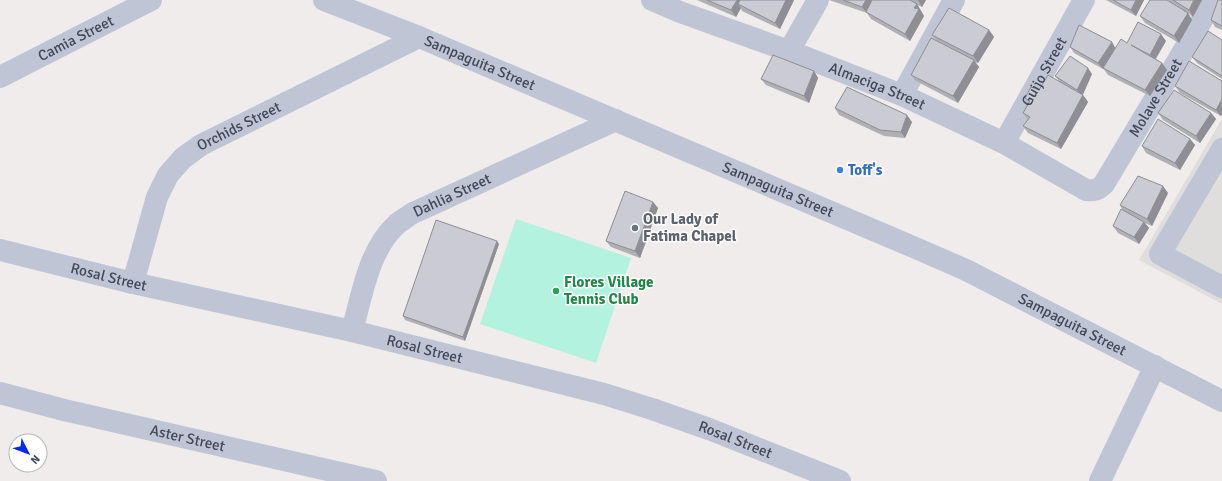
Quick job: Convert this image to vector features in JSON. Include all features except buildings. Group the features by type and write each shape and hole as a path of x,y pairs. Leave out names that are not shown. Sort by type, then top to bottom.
{"street":[{"name":"Camia Street","path":"0,77 151,0"},
{"name":"Sampaguita Street","path":"324,0 419,37 966,270 1222,401"},
{"name":"Almaciga Street","path":"652,0 683,6 789,51 902,95 1004,143 1086,190 1093,191"},
{"path":"789,51 818,0"},
{"path":"902,95 954,0"},
{"name":"Guijo Street","path":"1004,143 1084,0"},
{"name":"Molave Street","path":"1093,191 1098,190 1104,184 1214,0"},
{"name":"Orchids Street","path":"133,283 157,197 168,175 183,158 201,145 419,37"},
{"name":"Dahlia Street","path":"352,331 371,260 395,225 411,214 616,120"},
{"path":"1222,149 1160,254 1222,287"},
{"name":"Rosal Street","path":"0,250 133,283 352,331 604,394 709,429 840,481"},
{"path":"1100,481 1155,366"},
{"name":"Aster Street","path":"0,393 64,410 376,481"}],"shaded area":[{"path":"1222,119 1222,304 1139,260"}],"green space":[{"name":"Flores Village Tennis Club","path":"516,219 631,258 596,363 480,324"}],"place":[{"name":"Toff's","path":"840,170"},
{"name":"Our Lady of Fatima Chapel","path":"635,228"},
{"name":"Flores Village Tennis Club","path":"556,291"}]}
